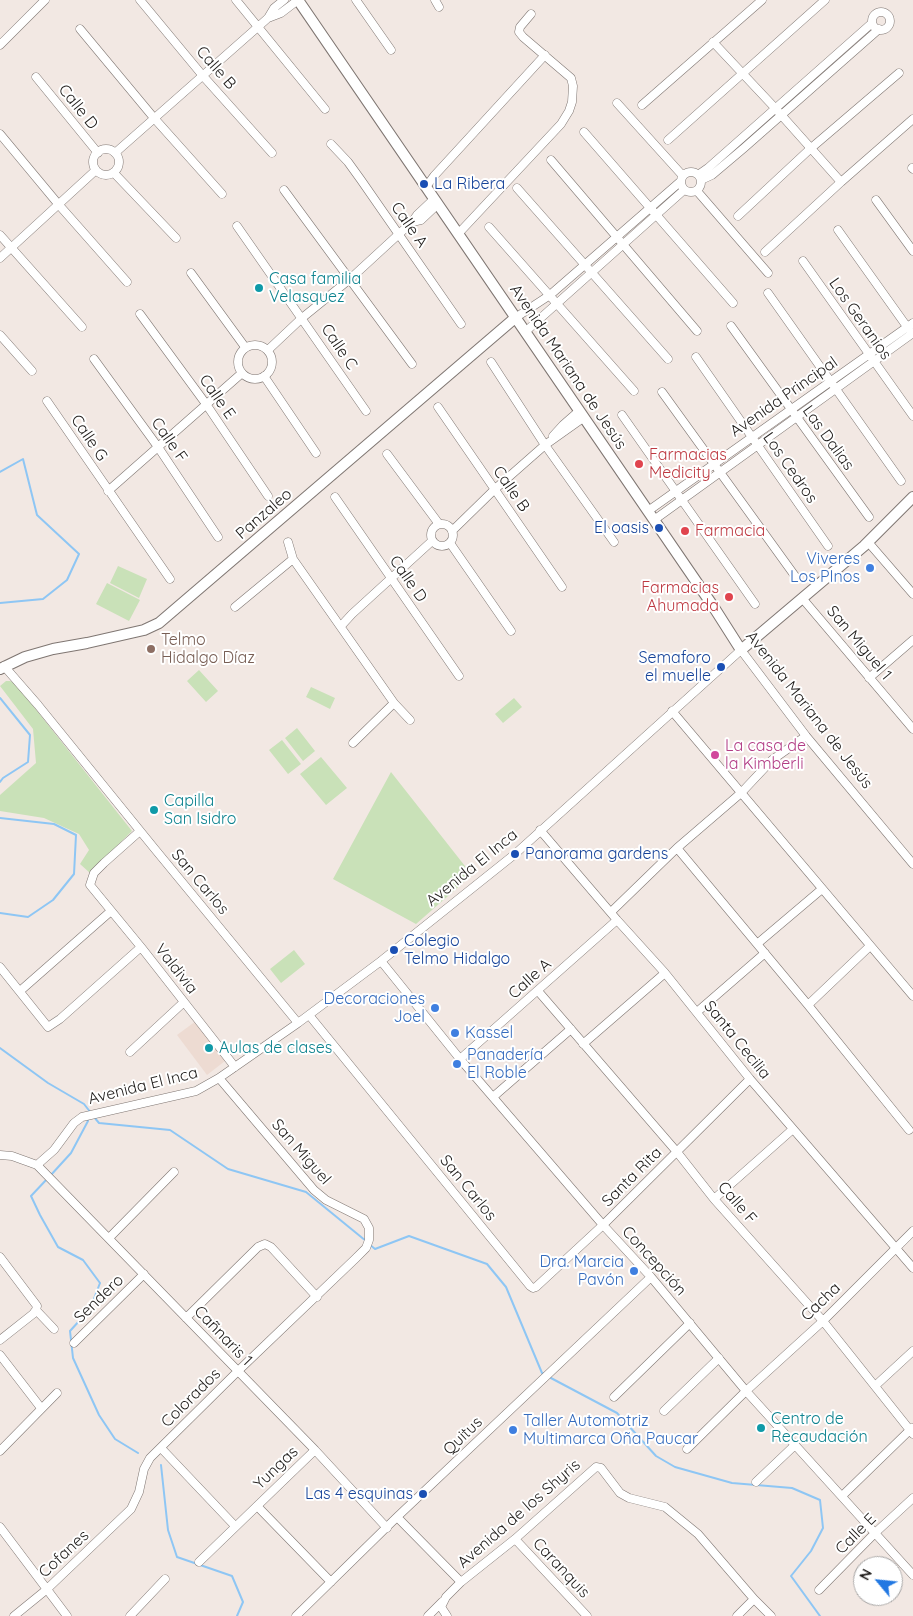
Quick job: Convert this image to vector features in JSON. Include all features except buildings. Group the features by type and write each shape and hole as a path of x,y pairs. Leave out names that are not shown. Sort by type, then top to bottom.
{"street":[{"path":"0,44 45,0"},
{"name":"Calle B","path":"140,0 203,76 272,153"},
{"path":"236,0 325,109"},
{"path":"268,18 274,8 284,0"},
{"path":"115,153 257,27 268,18 282,13 298,0"},
{"name":"Avenida Mariana de Jesús","path":"298,0 713,606 741,650 806,736 913,864"},
{"path":"356,0 391,50"},
{"path":"642,105 762,0"},
{"path":"668,140 825,0"},
{"path":"515,318 550,295 616,236 650,208 682,179 690,172 700,178 712,175 879,29 884,29 890,22 888,16 883,12 877,12 872,17 872,22 708,168 700,178 701,186 697,191 690,193 684,190 681,184 682,179 617,103"},
{"path":"458,234 561,124 572,102 574,86 571,78 519,32 520,27 531,14"},
{"path":"872,22 879,29"},
{"path":"80,29 154,118 222,194"},
{"path":"713,42 776,108 841,182"},
{"path":"426,187 440,169 545,55"},
{"path":"818,70 825,76"},
{"path":"738,216 810,148 899,73"},
{"name":"Calle D","path":"36,77 98,153"},
{"path":"765,252 913,119"},
{"path":"584,132 733,303"},
{"path":"0,134 127,282"},
{"path":"739,141 744,148"},
{"name":"Calle A","path":"331,144 352,168 461,324"},
{"path":"108,150 115,153 119,163 114,172 106,175 96,170 93,163 98,153 108,150"},
{"path":"551,160 697,331"},
{"path":"0,258 96,170"},
{"path":"114,172 176,238"},
{"path":"517,188 668,359"},
{"path":"284,190 412,364"},
{"path":"525,332 684,190"},
{"path":"697,191 768,273"},
{"path":"876,200 913,251"},
{"path":"268,350 302,318 350,279 412,222 417,215 436,202"},
{"name":"Calle C","path":"237,226 366,411"},
{"path":"489,226 634,391"},
{"path":"838,230 912,330"},
{"path":"0,235 82,327"},
{"name":"Los Geranios","path":"802,262 913,416"},
{"path":"191,273 245,347"},
{"path":"768,293 901,481"},
{"name":"Calle E","path":"140,314 206,404 268,496"},
{"name":"Panzaleo","path":"2,668 34,654 144,630 159,623 515,318"},
{"name":"Las Dalias","path":"731,326 869,517"},
{"name":"Avenida Principal","path":"648,511 869,354 912,330"},
{"name":"Avenida Principal","path":"654,520 874,362 912,330"},
{"path":"0,335 32,371"},
{"path":"254,344 268,350 272,364 268,373 252,379 242,374 237,361 238,356 245,347 254,344"},
{"name":"Los Cedros","path":"696,357 828,546"},
{"name":"Calle F","path":"94,359 158,447 218,538"},
{"path":"491,362 545,445 614,542"},
{"path":"108,491 242,374"},
{"path":"264,376 316,453"},
{"path":"662,392 795,576"},
{"name":"Calle G","path":"47,402 170,579"},
{"name":"Calle B","path":"438,407 562,587"},
{"path":"452,531 495,489 545,445 563,425 581,415"},
{"path":"622,415 755,604"},
{"path":"387,454 439,524"},
{"name":"Calle D","path":"335,496 391,580 459,676"},
{"name":"Avenida El Inca","path":"40,1168 74,1123 82,1117 196,1091 219,1078 298,1023 380,961 515,854 741,650 868,542 913,497"},
{"path":"439,524 445,525 452,531 453,538 450,543 440,546 432,541 431,531 439,524"},
{"path":"341,626 432,541"},
{"path":"288,542 293,559 394,703 410,720"},
{"path":"868,542 913,594"},
{"path":"450,543 511,631"},
{"path":"235,607 293,559"},
{"name":"San Miguel 1","path":"802,598 913,730"},
{"path":"870,678 913,640"},
{"name":"San Carlos","path":"2,668 38,705 298,1023"},
{"path":"353,743 394,703"},
{"path":"672,711 913,996"},
{"path":"611,912 677,848 740,793 772,760 806,736"},
{"name":"Santa Cecilia","path":"540,830 665,973 750,1078 913,1268"},
{"name":"Valdivia","path":"140,831 94,873 90,885 235,1067"},
{"path":"677,848 909,1130"},
{"path":"757,944 822,889"},
{"path":"20,991 111,911"},
{"name":"Calle A","path":"460,1059 617,920"},
{"path":"808,1005 870,946"},
{"path":"0,967 48,1027 60,1019 140,947"},
{"path":"697,1012 765,953"},
{"name":"Concepción","path":"380,961 460,1059 603,1225 652,1277 746,1391 913,1575"},
{"path":"583,1044 665,973"},
{"name":"Calle F","path":"538,991 677,1152 714,1199 823,1321 912,1430"},
{"path":"130,1052 184,1002"},
{"name":"San Carlos","path":"309,1015 530,1286"},
{"path":"493,1097 571,1029"},
{"name":"San Miguel","path":"219,1078 314,1190 326,1200 364,1219 368,1228 367,1244 356,1258"},
{"name":"Santa Rita","path":"530,1286 536,1287 603,1225 750,1078"},
{"path":"714,1199 793,1129"},
{"path":"0,1155 12,1156 40,1168"},
{"name":"Cañnaris 1","path":"40,1168 315,1450 387,1528"},
{"path":"109,1238 174,1172"},
{"name":"Cacha","path":"687,1449 746,1391 823,1321 913,1231"},
{"path":"186,1318 258,1247 265,1244 317,1296"},
{"path":"0,1257 54,1329"},
{"name":"Colorados","path":"131,1509 139,1492 144,1469 150,1458 356,1258"},
{"name":"Sendero","path":"74,1343 144,1274"},
{"name":"Quitus","path":"296,1616 652,1277"},
{"path":"0,1340 37,1308"},
{"path":"614,1397 690,1324"},
{"path":"875,1386 913,1351"},
{"path":"0,1355 42,1408"},
{"path":"664,1411 719,1358"},
{"path":"0,1451 56,1393"},
{"path":"842,1496 912,1430"},
{"path":"756,1482 795,1444"},
{"path":"161,1448 235,1526"},
{"name":"Yungas","path":"198,1562 315,1450"},
{"name":"Avenida de los Shyris","path":"428,1616 442,1604 461,1582 516,1539 593,1468 599,1467 620,1494 665,1508 698,1534 771,1616"},
{"name":"Calle E","path":"819,1590 875,1533 913,1498"},
{"path":"257,1506 331,1582"},
{"name":"Cofanes","path":"14,1616 46,1590 131,1509"},
{"path":"398,1517 461,1582"},
{"path":"0,1527 67,1616"},
{"name":"Caranquis","path":"516,1539 587,1616"},
{"path":"130,1616 165,1579"},
{"path":"737,1616 754,1599"},
{"path":"442,1604 447,1616"}],"shaded area":[{"path":"196,1021 225,1061 207,1075 177,1035"}],"green space":[{"path":"118,566 147,579 139,598 110,583"},
{"path":"107,583 140,600 129,621 96,604"},
{"path":"199,670 218,691 206,702 187,681"},
{"path":"6,681 15,683 132,831 90,873 80,864 89,850 79,834 44,818 0,811 0,795 36,763 33,729 0,686"},
{"path":"311,687 335,698 330,709 306,697"},
{"path":"514,698 522,707 503,723 495,714"},
{"path":"297,728 315,751 303,761 285,738"},
{"path":"282,740 301,764 288,774 269,750"},
{"path":"321,757 347,788 326,805 300,774"},
{"path":"391,772 472,875 416,924 333,879"},
{"path":"294,950 305,964 281,983 270,969"}],"waterway":[{"path":"0,472 23,459 37,515 79,554 67,580 43,599 0,603"},
{"path":"0,698 30,735 28,762 3,778 0,782"},
{"path":"0,818 54,824 76,835 74,874 53,900 28,917 0,913"},
{"path":"0,1048 48,1083 84,1104 91,1113"},
{"path":"94,1117 99,1123 170,1130 228,1169 306,1192 366,1241"},
{"path":"50,1176 71,1153 88,1121 87,1118"},
{"path":"47,1179 31,1196 40,1215 58,1247 83,1260 100,1283 90,1309 70,1331 73,1358 99,1415 115,1439 138,1453"},
{"path":"369,1244 375,1249 409,1236 487,1264 506,1287 542,1373 545,1374"},
{"path":"549,1377 617,1413 656,1456 675,1467 732,1483 792,1488 820,1500 823,1528 811,1551 791,1576 820,1616"},
{"path":"161,1465 168,1530 177,1557 232,1576 243,1602 237,1616"}],"place":[{"name":"La Ribera","path":"424,184"},
{"name":"Casa familia Velasquez","path":"259,288"},
{"name":"Farmacias Medicity","path":"639,464"},
{"name":"El oasis","path":"659,528"},
{"name":"Farmacia","path":"685,531"},
{"name":"Viveres Los PInos","path":"870,568"},
{"name":"Farmacias Ahumada","path":"729,597"},
{"name":"Telmo Hidalgo Díaz","path":"151,649"},
{"name":"Semaforo el muelle","path":"721,667"},
{"name":"La casa de la Kimberli","path":"715,755"},
{"name":"Capilla San Isidro","path":"154,810"},
{"name":"Panorama gardens","path":"515,854"},
{"name":"Colegio Telmo Hidalgo","path":"394,950"},
{"name":"Decoraciones Joel","path":"435,1008"},
{"name":"Kassel","path":"455,1033"},
{"name":"Aulas de clases","path":"209,1048"},
{"name":"Panadería El Roble","path":"457,1064"},
{"name":"Dra. Marcia Pavón","path":"634,1271"},
{"name":"Centro de Recaudación","path":"761,1428"},
{"name":"Taller Automotriz Multimarca Oña Paucar","path":"513,1430"},
{"name":"Las 4 esquinas","path":"423,1494"}]}
